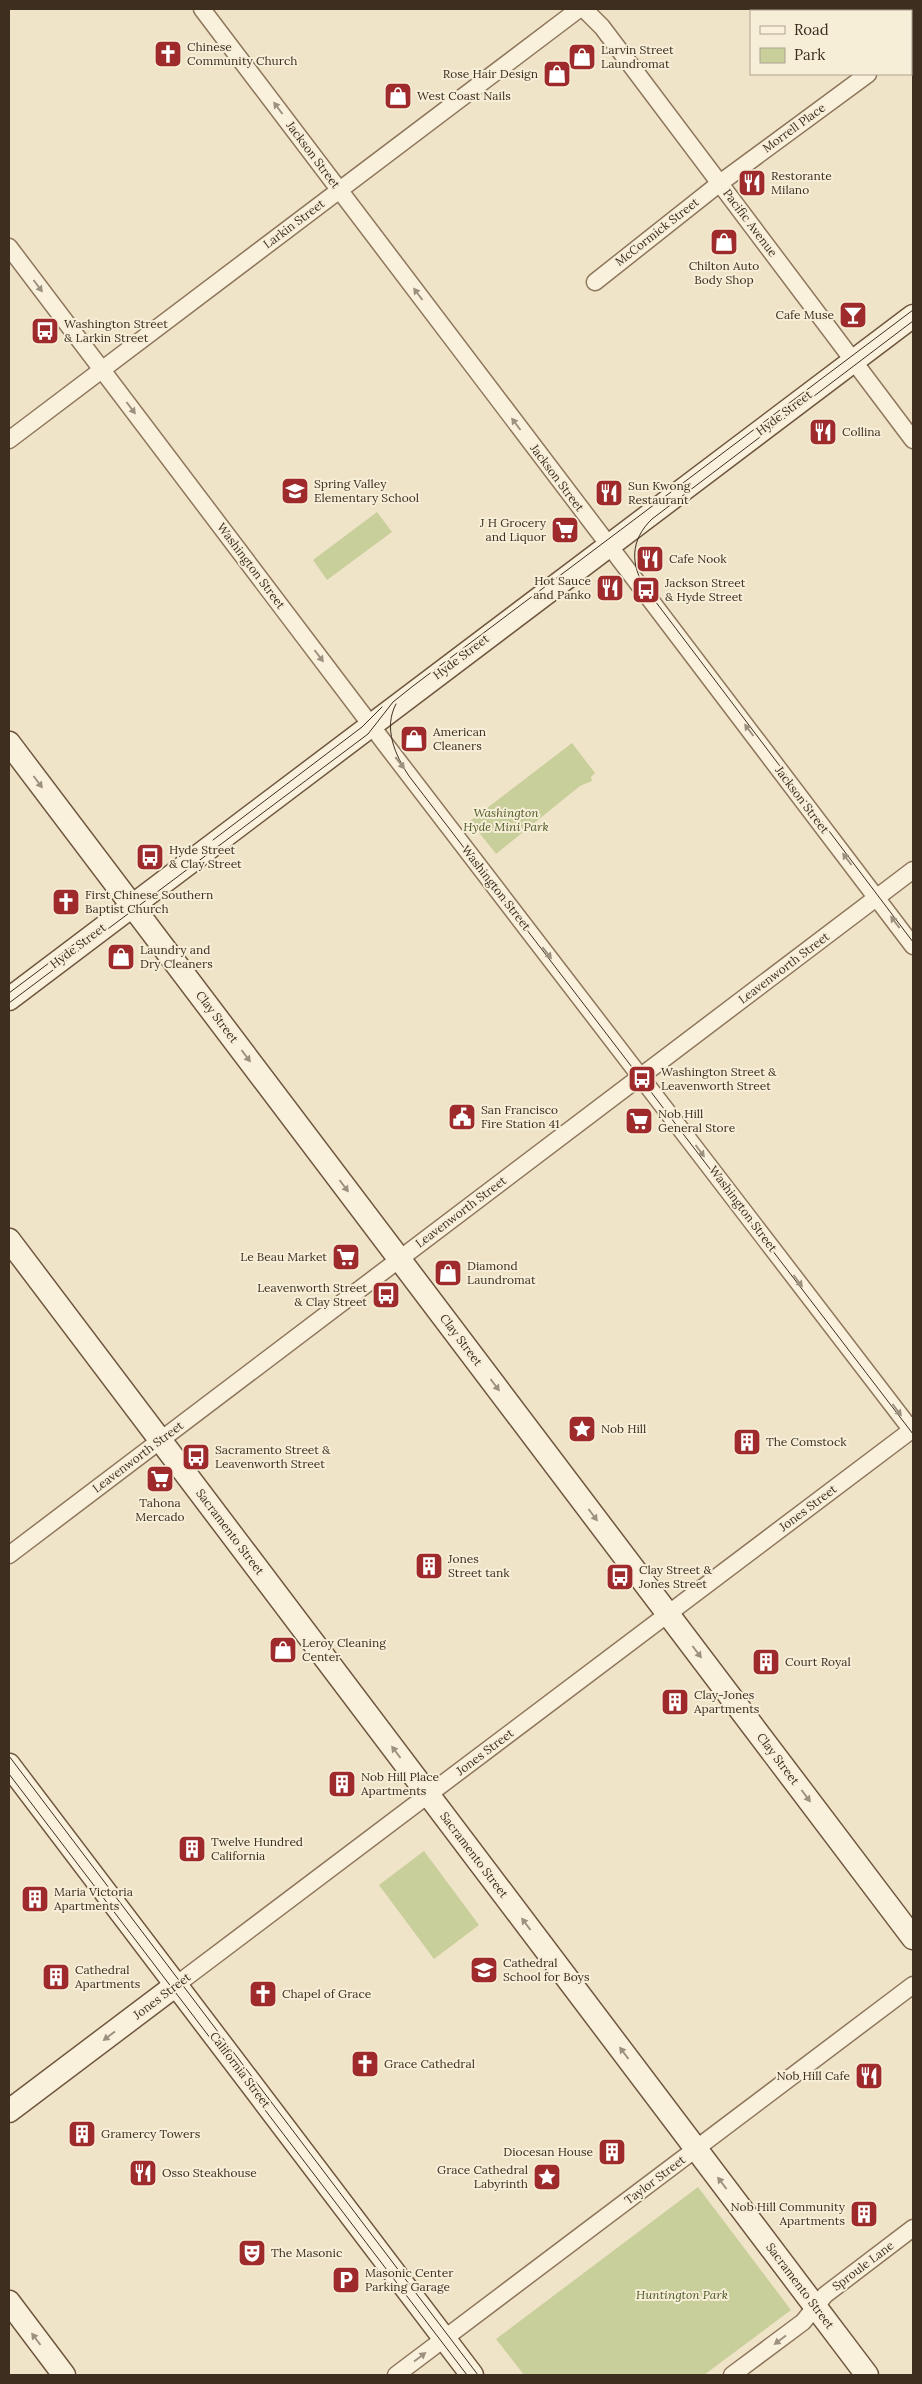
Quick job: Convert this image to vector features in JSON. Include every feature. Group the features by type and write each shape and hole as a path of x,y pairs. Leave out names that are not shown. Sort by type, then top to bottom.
{"street":[{"name":"Jackson Street","path":"202,9 913,946"},
{"name":"Larkin Street","path":"9,440 579,9"},
{"name":"Pacific Avenue","path":"584,9 602,27 913,440"},
{"name":"Morrell Place","path":"720,183 867,75"},
{"name":"McCormick Street","path":"595,282 720,183"},
{"name":"Washington Street","path":"9,247 370,724 913,1430"},
{"name":"Hyde Street","path":"9,999 370,724 913,316"},
{"name":"Clay Street","path":"9,743 913,1938"},
{"name":"Leavenworth Street","path":"9,1555 913,870"},
{"name":"Sacramento Street","path":"9,1240 867,2375"},
{"name":"Jones Street","path":"9,2112 913,1430"},
{"name":"California Street","path":"9,1765 472,2375"},
{"name":"Taylor Street","path":"396,2375 913,1984"},
{"name":"Sproule Lane","path":"732,2375 803,2322 826,2295 913,2228"},
{"path":"9,2302 64,2375"}],"green space":[{"path":"377,512 392,532 327,580 313,560"},
{"name":"Washington Hyde Mini Park","path":"572,743 595,773 591,777 592,781 580,786 496,854 470,821"},
{"path":"424,1851 479,1925 434,1959 379,1885"},
{"name":"Huntington Park","path":"698,2187 791,2310 704,2375 524,2375 496,2339"}],"tram line":[{"path":"9,1003 368,734 393,702 413,686 913,310"},
{"path":"913,321 652,519 640,535 635,553 637,571 646,589 913,942"},
{"path":"396,704 391,722 392,741 399,759 409,776 913,1434"},
{"path":"213,840 362,727 382,707"},
{"path":"9,993 81,939"},
{"path":"9,1756 478,2375"},
{"path":"9,1774 467,2375"}],"place":[{"name":"Chinese Community Church","path":"168,54"},
{"name":"Larvin Street Laundromat","path":"582,57"},
{"name":"Rose Hair Design","path":"557,74"},
{"name":"West Coast Nails","path":"398,96"},
{"name":"Restorante Milano","path":"752,183"},
{"name":"Chilton Auto Body Shop","path":"724,242"},
{"name":"Cafe Muse","path":"853,315"},
{"name":"Washington Street & Larkin Street","path":"45,331"},
{"name":"Collina","path":"823,432"},
{"name":"Spring Valley Elementary School","path":"295,491"},
{"name":"Sun Kwong Restaurant","path":"609,493"},
{"name":"J H Grocery and Liquor","path":"565,530"},
{"name":"Cafe Nook","path":"650,559"},
{"name":"Hot Sauce and Panko","path":"610,588"},
{"name":"Jackson Street & Hyde Street","path":"646,590"},
{"name":"American Cleaners","path":"414,739"},
{"name":"Hyde Street & Clay Street","path":"150,857"},
{"name":"First Chinese Southern Baptist Church","path":"66,902"},
{"name":"Laundry and Dry Cleaners","path":"121,957"},
{"name":"Washington Street & Leavenworth Street","path":"642,1079"},
{"name":"San Francisco Fire Station 41","path":"462,1117"},
{"name":"Nob Hill General Store","path":"639,1121"},
{"name":"Le Beau Market","path":"346,1257"},
{"name":"Diamond Laundromat","path":"448,1273"},
{"name":"Leavenworth Street & Clay Street","path":"386,1295"},
{"name":"Nob Hill","path":"582,1429"},
{"name":"The Comstock","path":"747,1442"},
{"name":"Sacramento Street & Leavenworth Street","path":"196,1457"},
{"name":"Tahona Mercado","path":"160,1479"},
{"name":"Jones Street tank","path":"429,1566"},
{"name":"Clay Street & Jones Street","path":"620,1577"},
{"name":"Leroy Cleaning Center","path":"283,1650"},
{"name":"Court Royal","path":"766,1662"},
{"name":"Clay-Jones Apartments","path":"675,1702"},
{"name":"Nob Hill Place Apartments","path":"342,1784"},
{"name":"Twelve Hundred California","path":"192,1849"},
{"name":"Maria Victoria Apartments","path":"35,1899"},
{"name":"Cathedral School for Boys","path":"484,1970"},
{"name":"Cathedral Apartments","path":"56,1977"},
{"name":"Chapel of Grace","path":"263,1994"},
{"name":"Grace Cathedral","path":"365,2064"},
{"name":"Nob Hill Cafe","path":"869,2076"},
{"name":"Gramercy Towers","path":"82,2134"},
{"name":"Diocesan House","path":"612,2152"},
{"name":"Osso Steakhouse","path":"143,2173"},
{"name":"Grace Cathedral Labyrinth","path":"547,2177"},
{"name":"Nob Hill Community Apartments","path":"864,2214"},
{"name":"The Masonic","path":"252,2253"},
{"name":"Masonic Center Parking Garage","path":"346,2280"}]}
